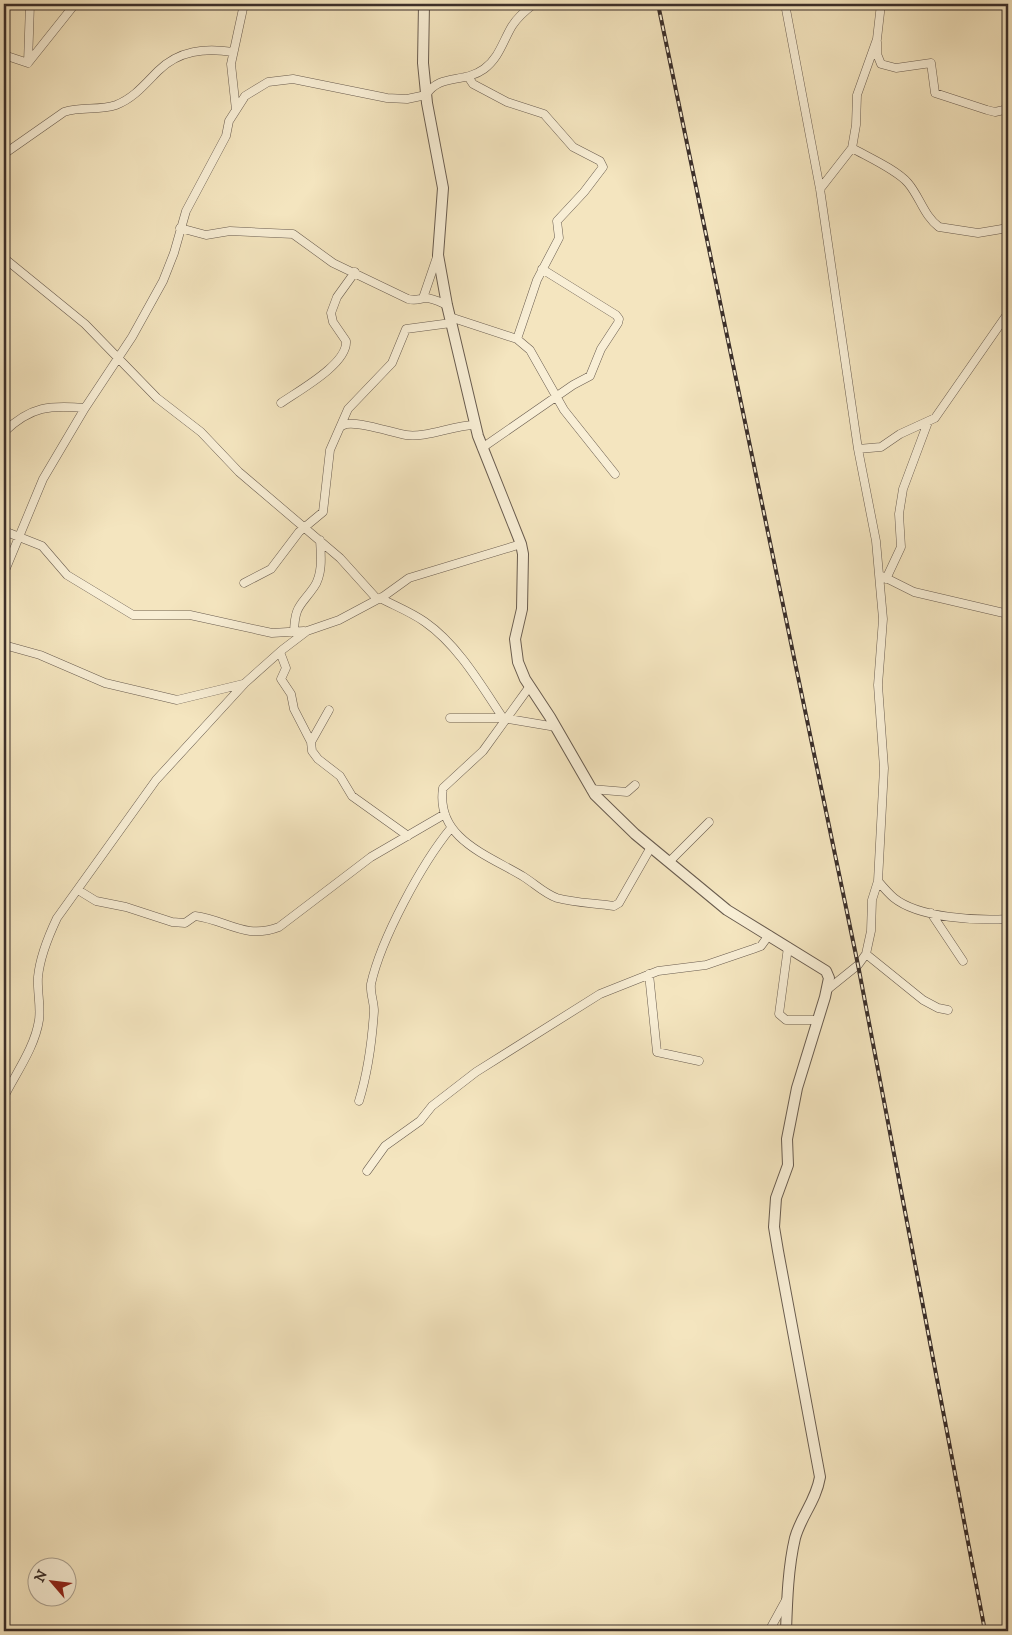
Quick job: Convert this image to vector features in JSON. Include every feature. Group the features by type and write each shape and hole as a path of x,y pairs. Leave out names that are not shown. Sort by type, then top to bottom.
{"street":[{"path":"28,64 30,4"},
{"path":"28,64 75,4"},
{"path":"236,110 231,73 233,52 244,4"},
{"path":"424,4 422,32 426,96 443,188 438,255 447,305 482,448 500,488 523,554 522,609 515,639 521,671 556,727 591,789 606,808 727,910 826,971 829,978 797,1088 787,1139 788,1165 779,1188 775,1217 778,1251 820,1477 818,1493 795,1537 787,1599 786,1631"},
{"path":"4,573 16,535 43,479 86,408 132,338 163,281 174,253 186,211 226,136 229,121 245,96 268,82 293,79 387,98 407,99 426,96 437,83 469,78 488,66 498,54 512,26 534,4"},
{"path":"785,4 820,189 858,449 872,515 883,619 878,685 884,768 878,881 872,900 872,932 866,954 858,966 827,990"},
{"path":"882,4 877,39 877,54 881,64 896,68 931,63 934,93 995,112 1008,109"},
{"path":"820,189 852,148 856,125 856,94 877,39"},
{"path":"4,154 64,112 73,109 103,108 117,104 132,96 160,69 177,57 210,49 233,52"},
{"path":"4,55 28,64"},
{"path":"469,78 473,84 507,102 544,114 573,147 602,164 600,173 557,221 559,238 542,269 517,338"},
{"path":"852,148 903,178 934,224 939,227 978,233 1008,228"},
{"path":"180,228 206,235 230,231 293,234 327,260 408,299 418,301 423,298 437,300 447,305"},
{"path":"423,298 438,255"},
{"path":"4,258 86,324 118,359 171,410 201,432 239,472 320,540 379,598 425,622 435,631 465,664 506,719"},
{"path":"482,448 556,396 590,376 598,355 619,318 542,269"},
{"path":"281,403 330,368 344,352 346,341 333,322 331,313 337,297 355,272"},
{"path":"858,449 881,447 900,434 928,422 939,413 1008,313"},
{"path":"244,583 271,569 290,543 322,512 329,456 351,405 393,361 406,329 451,320 517,338 535,357 564,410 615,474"},
{"path":"5,430 26,415 46,406 86,408"},
{"path":"886,579 901,547 899,514 903,489 928,422"},
{"path":"342,426 352,423 409,436 458,426 476,425"},
{"path":"4,524 16,535"},
{"path":"4,531 42,546 67,575 126,613 147,616 190,615 272,633 307,631 339,620 379,598 409,578 521,544"},
{"path":"294,632 298,606 314,586 320,571 320,540"},
{"path":"877,574 914,592 1008,614"},
{"path":"4,1097 34,1037 39,1019 38,977 47,939 57,918 156,780 245,683 307,631"},
{"path":"4,645 40,655 105,683 176,700 245,683"},
{"path":"280,652 286,668 281,679 291,694 294,709 312,742"},
{"path":"530,686 483,751 445,784 442,792 445,814 451,828 493,862 523,876 555,898 614,906 619,903 651,847"},
{"path":"329,710 312,742 312,751 318,759 340,776 352,796 408,836"},
{"path":"450,718 506,719 556,727"},
{"path":"591,789 627,792 635,785"},
{"path":"78,890 96,901 126,906 172,922 185,923 195,916 230,928 260,933 280,927 371,857 445,814"},
{"path":"669,862 709,822"},
{"path":"359,1101 368,1069 374,1010 371,986 376,970 397,918 424,865 451,828"},
{"path":"878,881 894,898 918,911 978,920 1008,919"},
{"path":"931,913 963,961"},
{"path":"367,1172 385,1146 420,1121 432,1106 476,1072 600,994 649,974 706,965 761,946 769,935"},
{"path":"788,947 779,1014 786,1020 818,1020"},
{"path":"866,954 923,1000 938,1008 948,1010"},
{"path":"649,974 657,1052 699,1061"},
{"path":"769,1631 787,1599"}],"railway":[{"path":"658,4 858,965 985,1631"}]}
